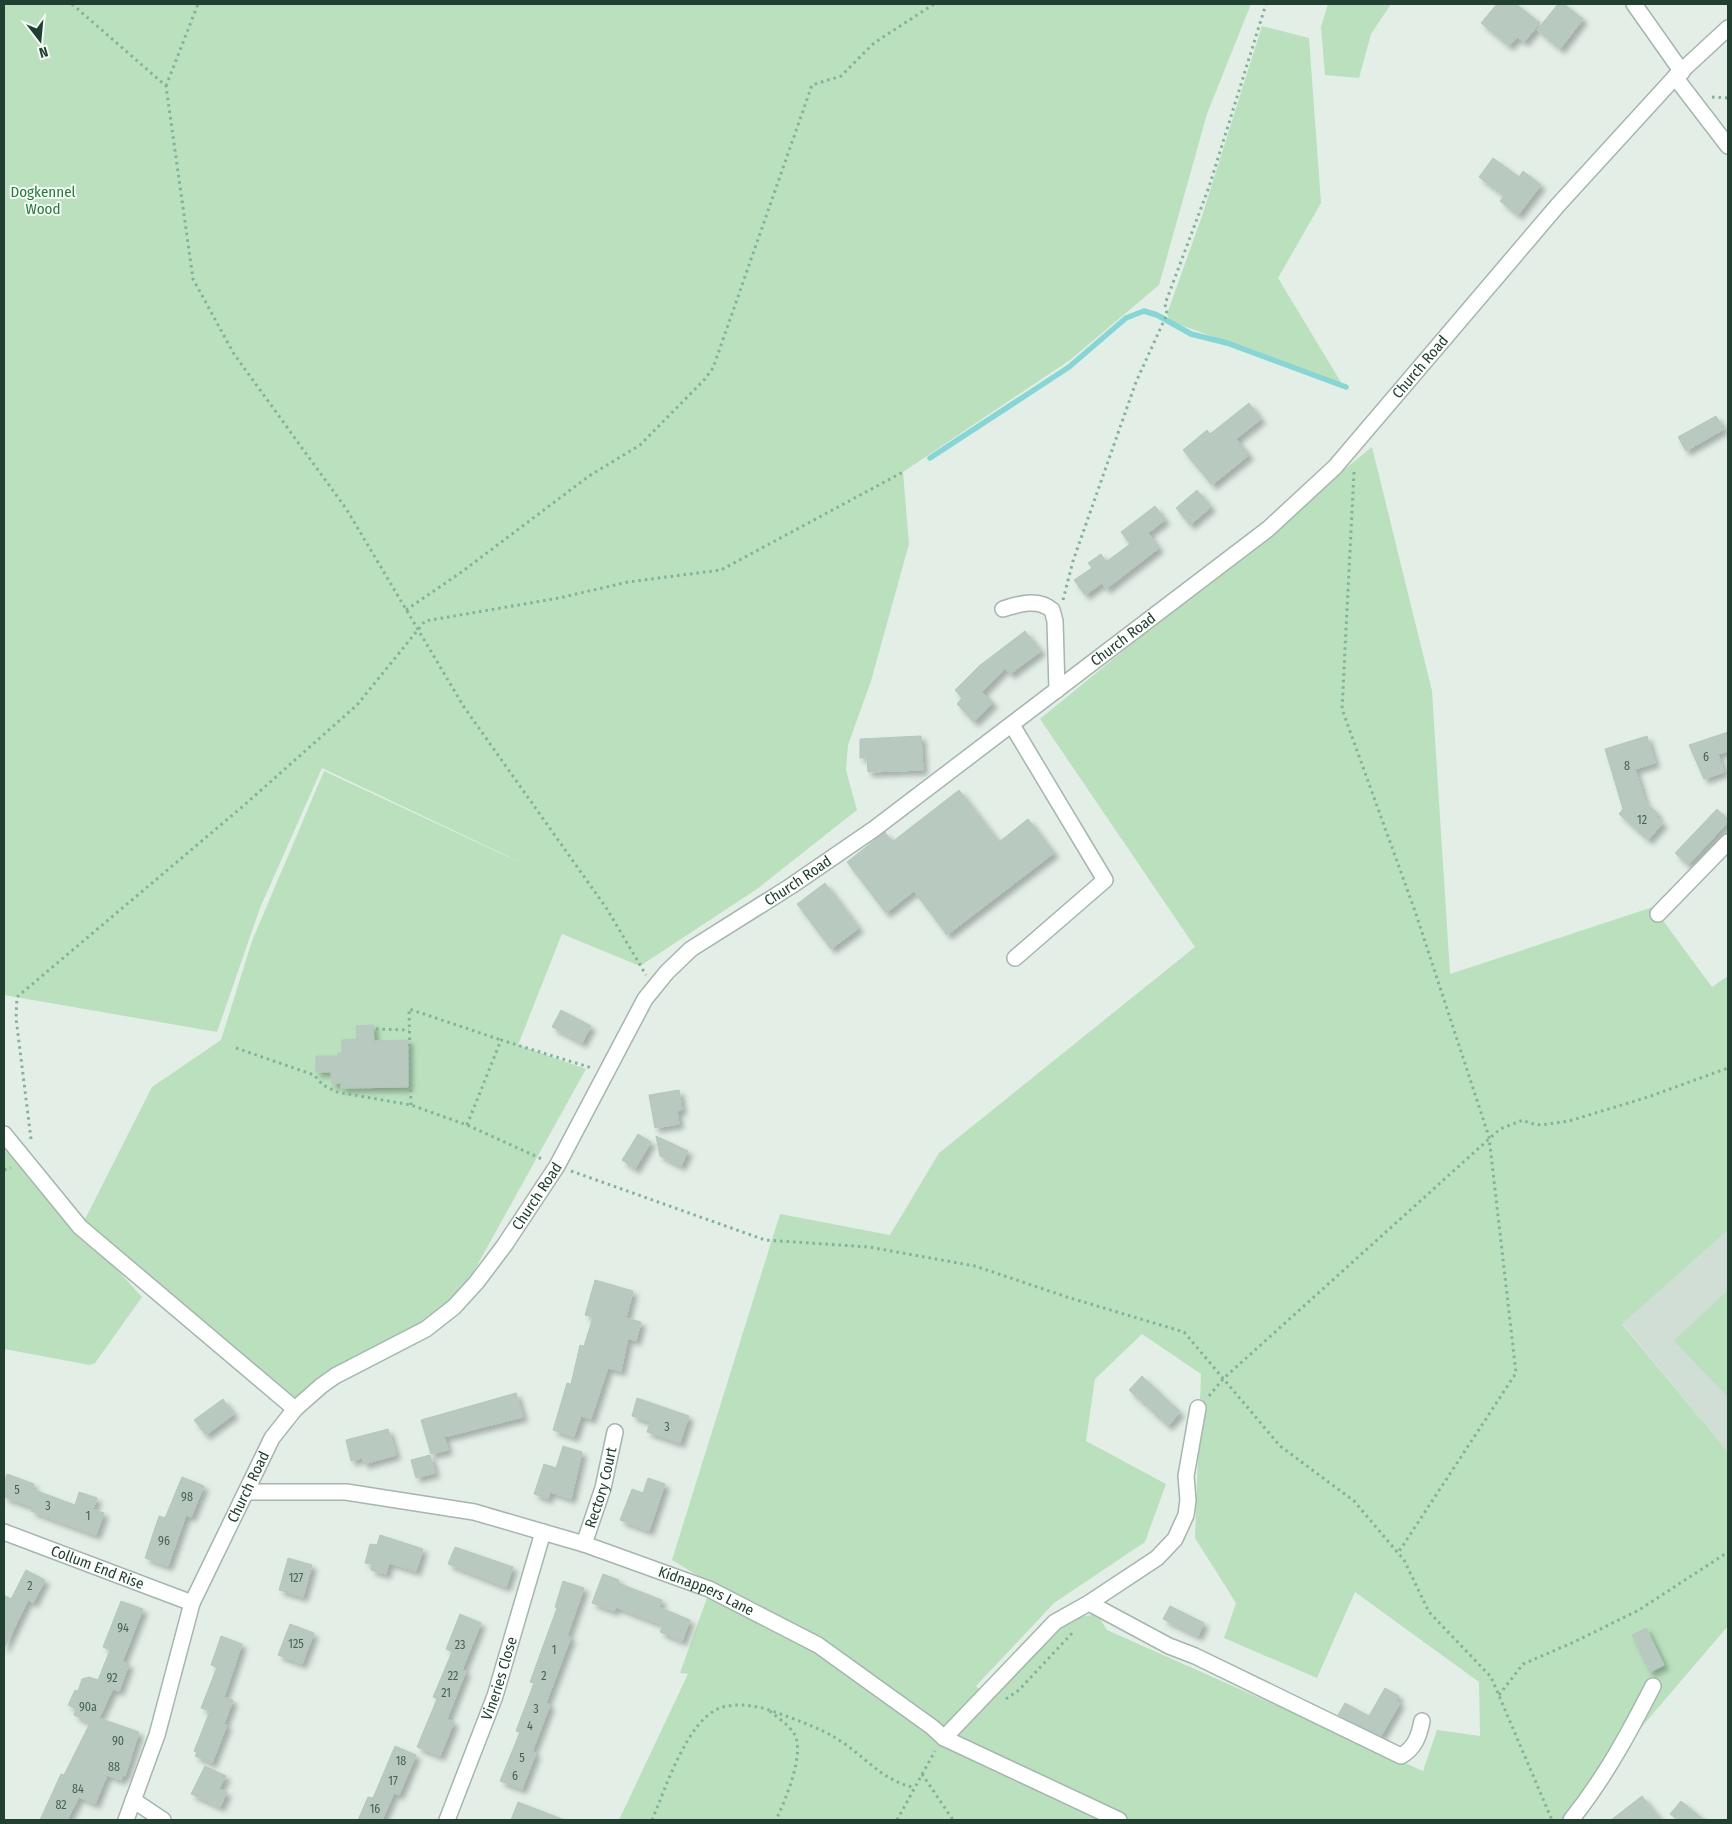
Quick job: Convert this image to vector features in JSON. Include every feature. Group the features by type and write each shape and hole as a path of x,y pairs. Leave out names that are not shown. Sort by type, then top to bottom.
{"street":[{"path":"1634,4 1678,75 1728,146"},
{"name":"Church Road","path":"126,1820 157,1735 192,1603 272,1438 295,1409 335,1376 426,1329 454,1307 489,1267 557,1166 645,999 666,972 691,949 790,886 874,829 1268,529 1335,467 1558,205 1678,75 1728,28"},
{"path":"1003,609 1019,604 1039,603 1052,610 1055,618 1057,690"},
{"path":"1012,725 1105,880 1015,958"},
{"path":"1658,914 1728,842"},
{"path":"4,1134 80,1226 295,1409"},
{"path":"944,1738 1055,1622 1089,1603 1157,1558 1175,1539 1186,1515 1188,1500 1186,1476 1198,1408"},
{"name":"Rectory Court","path":"584,1544 603,1488 615,1432"},
{"name":"Kidnappers Lane","path":"246,1492 346,1492 474,1512 584,1544 709,1589 818,1645 932,1726 944,1738 1119,1820"},
{"name":"Collum End Rise","path":"4,1532 192,1603"},
{"name":"Vineries Close","path":"447,1820 495,1696 543,1532"},
{"path":"1089,1603 1169,1646 1203,1660 1401,1756 1409,1752 1418,1738 1422,1721"},
{"path":"1571,1820 1624,1744 1653,1686"},
{"path":"133,1800 163,1820"}],"path":[{"path":"72,4 166,86"},
{"path":"198,4 166,86 193,279 234,354 347,510 464,707 607,909 654,988"},
{"path":"406,610 463,571 589,476 640,445 705,379 713,368 812,85 841,76 874,43 934,4"},
{"path":"1055,618 1060,611 1073,561 1136,382 1166,317 1165,304 1209,188 1266,4"},
{"path":"31,1143 16,1018 17,997 242,807 357,705 425,622 559,598 628,582 720,570 903,472"},
{"path":"1353,482 1342,709 1415,912 1489,1137 1516,1374 1398,1552"},
{"path":"411,1104 409,1009 501,1040 607,1072"},
{"path":"376,1029 409,1030"},
{"path":"467,1125 501,1040"},
{"path":"236,1048 314,1074 323,1085 337,1092 411,1104 467,1125 557,1166 765,1240 869,1247 975,1266 1067,1297 1184,1332 1280,1446 1354,1501 1398,1552 1404,1560 1429,1612 1491,1677 1552,1820"},
{"path":"1198,1408 1223,1379 1500,1129 1523,1120 1541,1125 1569,1121 1648,1097 1728,1068"},
{"path":"1499,1696 1523,1664 1572,1643 1639,1610 1728,1552"},
{"path":"652,1820 688,1738 707,1716 718,1708 737,1704 768,1709 825,1731 887,1778 915,1788"},
{"path":"768,1709 794,1733 798,1749 792,1777 776,1820"},
{"path":"897,1820 944,1738"},
{"path":"922,1774 953,1820"}],"shaded area":[{"path":"1728,1230 1728,1452 1622,1323"}],"green space":[{"name":"Dogkennel Wood","path":"4,4 1251,4 1207,114 1159,285 1070,360 903,472 909,544 871,681 848,745 846,770 857,810 757,889 640,966 562,934 571,911 518,1045 586,1069 454,1307 295,1409 119,1272 142,1297 95,1363 90,1365 4,1349 4,1147 80,1229 152,1087 221,1040 252,941 324,771 545,874 322,768 260,908 217,1032 4,995"},
{"path":"1328,4 1391,4 1371,34 1359,78 1325,75 1321,27"},
{"path":"1262,26 1309,38 1321,203 1278,278 1342,384 1170,321 1167,314 1202,216"},
{"path":"1372,447 1432,691 1450,974 1653,907 1712,987 1728,976 1728,1230 1622,1324 1728,1452 1728,1626 1562,1820 619,1820 688,1674 680,1673 707,1598 722,1590 672,1560 780,1214 890,1235 939,1153 1195,947 1040,719","holes":["1142,1334 1201,1374 1195,1538 1236,1603 1224,1638 1317,1678 1355,1592 1479,1682 1480,1736 1437,1730 1423,1771 1107,1630 1097,1614 1073,1618 1051,1634 989,1698 976,1686 1054,1603 1145,1542 1166,1484 1086,1441 1095,1379"]},
{"path":"1728,1290 1728,1397 1674,1341"}],"building":[{"path":"1497,4 1516,4 1540,23 1524,42 1517,37 1509,46 1481,23"},
{"path":"1558,4 1564,4 1583,19 1560,49 1537,30"},
{"path":"1493,158 1519,177 1523,171 1541,185 1518,215 1500,201 1504,196 1479,177"},
{"path":"1249,403 1261,419 1236,439 1249,455 1212,485 1183,450 1207,430 1210,434"},
{"path":"1716,416 1724,429 1686,451 1678,437"},
{"path":"1197,490 1211,507 1190,525 1176,508"},
{"path":"1155,506 1165,520 1148,533 1159,548 1106,589 1102,583 1085,595 1074,580 1092,568 1088,563 1101,554 1106,562 1130,544 1121,532"},
{"path":"1025,631 1041,651 1010,674 1005,668 982,692 993,703 974,722 957,704 962,698 955,690 979,666"},
{"path":"1728,732 1728,751 1718,754 1724,772 1704,779 1689,745"},
{"path":"921,736 923,770 868,772 867,758 860,758 860,739"},
{"path":"1647,736 1655,763 1635,769 1645,802 1658,814 1656,817 1663,823 1648,840 1619,814 1623,809 1605,749"},
{"path":"959,790 999,842 1028,819 1054,853 947,935 914,891 886,913 847,862 885,832 892,842"},
{"path":"1717,809 1728,822 1688,865 1675,853"},
{"path":"825,883 859,928 831,949 797,904"},
{"path":"561,1010 591,1026 582,1043 552,1027"},
{"path":"373,1025 374,1041 408,1040 408,1087 341,1088 341,1083 332,1084 331,1072 316,1072 316,1056 338,1056 338,1053 342,1053 342,1040 357,1039 356,1026"},
{"path":"679,1090 682,1110 677,1111 679,1124 655,1128 649,1095"},
{"path":"638,1134 651,1142 635,1169 622,1160"},
{"path":"656,1136 688,1151 681,1166 660,1156"},
{"path":"595,1280 633,1291 626,1318 641,1322 636,1341 628,1338 621,1371 608,1368 591,1419 581,1416 574,1437 553,1430 567,1383 571,1384 580,1345 584,1346 593,1317 585,1315"},
{"path":"1142,1376 1180,1412 1168,1426 1129,1390"},
{"path":"516,1393 523,1417 444,1437 448,1450 431,1454 421,1420"},
{"path":"637,1398 689,1416 680,1443 647,1432 650,1422 632,1416"},
{"path":"223,1399 234,1414 206,1435 194,1420"},
{"path":"388,1429 396,1455 364,1464 362,1458 351,1461 346,1440"},
{"path":"563,1446 582,1452 571,1499 550,1492 548,1499 534,1494 544,1464 556,1468"},
{"path":"430,1455 435,1473 416,1478 411,1460"},
{"path":"7,1474 34,1484 32,1489 75,1505 79,1492 97,1498 93,1509 104,1513 96,1535 31,1511 33,1507 4,1497 4,1484"},
{"path":"182,1477 204,1486 191,1517 186,1515 168,1566 145,1558 159,1516 165,1518"},
{"path":"648,1478 665,1484 649,1531 620,1520 632,1489 643,1493"},
{"path":"380,1535 423,1549 416,1571 389,1563 386,1574 371,1570 372,1564 365,1563 370,1544 377,1545"},
{"path":"455,1547 513,1567 506,1587 448,1564"},
{"path":"288,1558 312,1565 303,1597 279,1590"},
{"path":"26,1570 45,1580 33,1603 28,1600 4,1649 4,1595 11,1599"},
{"path":"603,1574 619,1580 618,1583 662,1600 659,1607 690,1620 682,1641 660,1632 663,1625 616,1607 614,1611 592,1603"},
{"path":"563,1581 584,1588 567,1636 571,1637 546,1703 550,1705 532,1752 536,1753 522,1789 500,1781 520,1732 516,1731 534,1683 530,1682 557,1608 555,1607"},
{"path":"121,1601 143,1609 122,1662 129,1664 119,1691 113,1689 99,1718 139,1732 125,1776 123,1775 121,1780 107,1775 95,1804 79,1797 67,1820 40,1820 61,1774 64,1775 90,1723 74,1715 76,1709 68,1705 75,1690 78,1691 82,1679 89,1677 98,1680 110,1650 103,1647"},
{"path":"1170,1606 1204,1623 1198,1636 1163,1619"},
{"path":"460,1614 481,1623 462,1670 466,1671 447,1719 454,1722 440,1756 417,1747 437,1699 433,1697 452,1652 446,1649"},
{"path":"290,1624 314,1633 302,1664 278,1655"},
{"path":"1646,1628 1664,1665 1650,1672 1632,1635"},
{"path":"221,1636 242,1644 224,1697 233,1700 224,1724 227,1725 212,1763 195,1756 197,1753 194,1751 210,1711 201,1708 217,1667 211,1665"},
{"path":"1385,1688 1399,1696 1396,1701 1400,1703 1381,1736 1338,1715 1345,1703 1369,1716"},
{"path":"395,1746 416,1755 399,1795 394,1793 382,1820 358,1820 368,1797 373,1798"},
{"path":"205,1766 226,1776 219,1789 227,1792 220,1807 191,1794"},
{"path":"1642,1796 1661,1820 1611,1820"},
{"path":"1681,1801 1704,1820 1678,1820 1670,1814"},
{"path":"518,1802 562,1819 562,1820 511,1820"}],"waterway":[{"path":"930,458 1069,367 1126,318 1144,311 1157,315 1191,334 1227,343 1346,387"}]}
